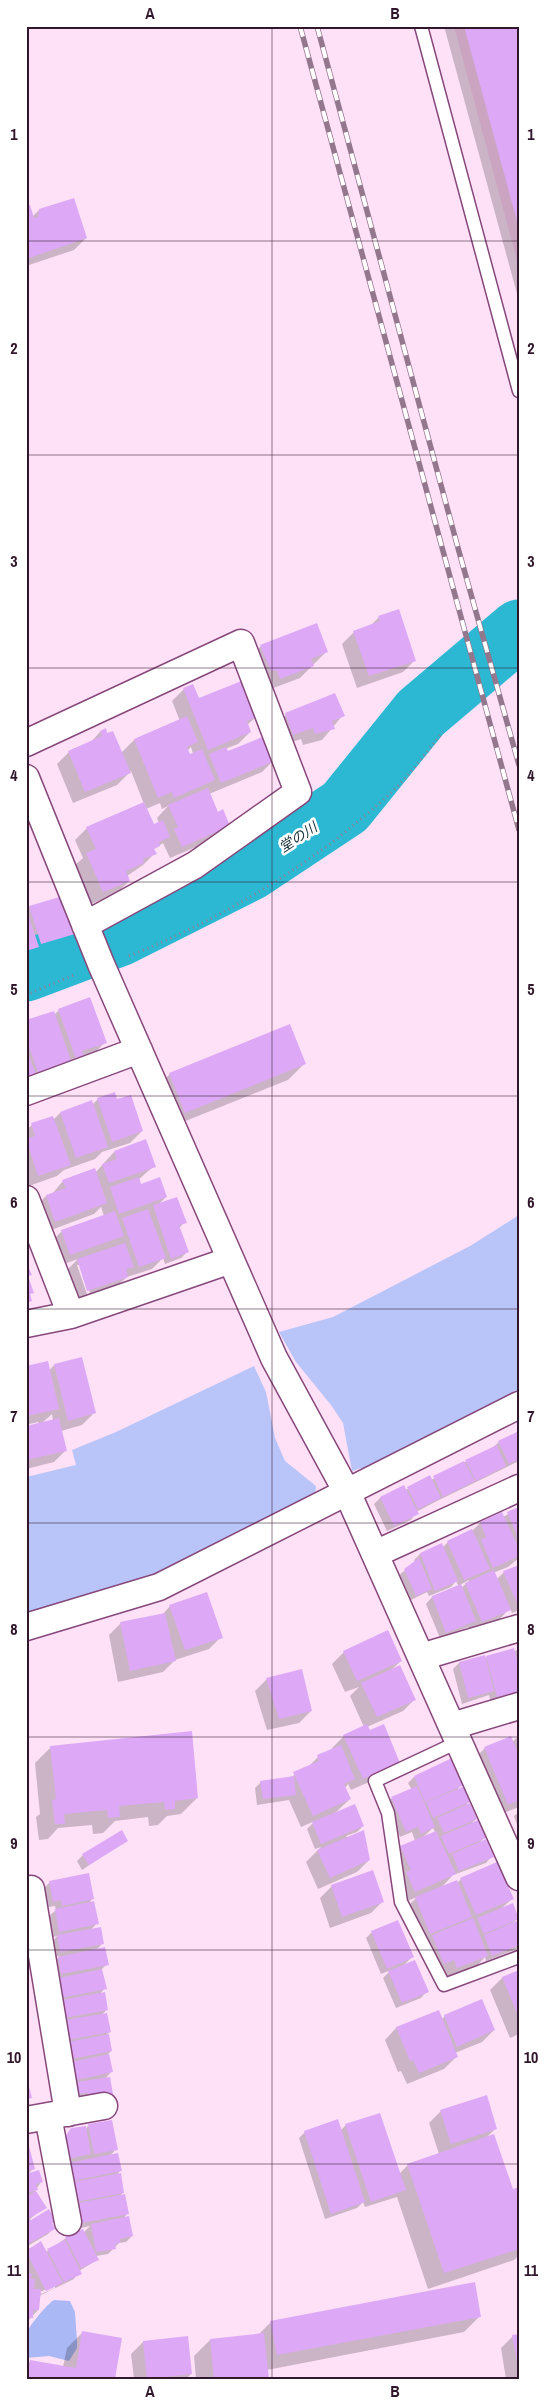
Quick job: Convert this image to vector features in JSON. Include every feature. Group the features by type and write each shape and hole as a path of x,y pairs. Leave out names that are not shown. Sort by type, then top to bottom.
{"street":[{"path":"26,743 241,643 298,792 195,865 85,925"},
{"path":"26,778 34,818 85,925 274,1358 348,1494 519,1877"},
{"path":"26,1092 139,1050"},
{"path":"26,1199 71,1315"},
{"path":"26,1324 71,1315 231,1260"},
{"path":"26,1627 159,1588 348,1494 519,1405"},
{"path":"375,1554 519,1488"},
{"path":"421,1657 519,1628"},
{"path":"455,1734 519,1706"},
{"path":"26,1890 31,1890 47,2116 68,2222"},
{"path":"47,2116 104,2106"}],"lane":[{"path":"421,26 519,391"},
{"path":"455,1734 375,1781 388,1813 401,1902 444,1986 519,1957"}],"path":[{"path":"26,995 101,964 131,955 251,897 338,839 397,786 443,732"}],"shaded area":[{"path":"454,26 519,26 519,268"},
{"path":"519,1215 519,1397 364,1474 361,1468 352,1471 343,1423 296,1362 279,1332 333,1317 470,1246"},
{"path":"254,1366 266,1392 275,1438 285,1461 316,1486 315,1497 269,1521 126,1588 54,1609 26,1613 26,1477 76,1465 72,1450 116,1432"},
{"path":"54,2300 70,2301 75,2312 77,2348 69,2361 49,2356 26,2358 26,2334 43,2310"}],"building":[{"path":"464,26 519,26 519,225 518,225"},
{"path":"74,198 87,238 26,259 26,206 30,205 34,218 38,217 39,209"},
{"path":"399,609 416,661 369,676 353,631 380,621 378,616"},
{"path":"317,623 328,652 311,659 314,666 280,679 276,670 271,671 260,645"},
{"path":"244,680 258,716 247,721 251,732 208,750 183,688 193,684 199,698"},
{"path":"335,693 345,716 332,721 335,729 315,734 313,728 293,735 285,713"},
{"path":"187,716 198,742 187,747 190,754 202,749 215,780 174,798 172,792 158,798 134,739"},
{"path":"106,728 107,733 113,731 131,773 85,792 68,751 102,736 100,731"},
{"path":"265,736 275,761 221,783 209,754 226,747 228,751"},
{"path":"208,788 218,812 223,809 230,826 182,847 174,829 178,827 168,805"},
{"path":"144,802 154,824 163,820 170,837 159,842 160,846 154,849 157,854 143,859 144,863 126,871 130,881 103,892 86,853 96,849 86,827"},
{"path":"63,896 75,934 41,944 29,906"},
{"path":"26,908 39,947 26,951"},
{"path":"90,997 107,1043 82,1051 86,1061 78,1064 58,1009"},
{"path":"54,1011 71,1061 49,1069 50,1074 40,1078 26,1038 26,1020"},
{"path":"290,1024 306,1064 185,1113 169,1073"},
{"path":"26,1049 37,1077 26,1081"},
{"path":"115,1092 117,1099 131,1095 143,1131 112,1142 97,1098"},
{"path":"92,1100 108,1147 76,1158 60,1112"},
{"path":"53,1116 71,1165 38,1176 26,1139 35,1136 31,1123"},
{"path":"146,1139 156,1167 109,1183 102,1164 117,1159 114,1151"},
{"path":"95,1168 107,1203 55,1222 46,1195 66,1188 62,1180"},
{"path":"139,1177 141,1184 160,1177 167,1197 119,1214 110,1187"},
{"path":"177,1197 187,1223 179,1225 189,1252 171,1259 153,1205"},
{"path":"148,1209 166,1258 139,1267 122,1218"},
{"path":"115,1211 124,1236 70,1255 61,1230"},
{"path":"125,1243 134,1267 126,1269 128,1277 87,1291 77,1259"},
{"path":"26,1262 32,1275 28,1276 34,1293 30,1294 32,1301 26,1303"},
{"path":"82,1357 96,1413 68,1421 54,1364"},
{"path":"48,1361 59,1409 27,1416 26,1366"},
{"path":"59,1418 67,1451 26,1460 26,1426"},
{"path":"519,1431 519,1459 509,1464 498,1441"},
{"path":"497,1445 506,1466 476,1481 465,1460"},
{"path":"464,1461 475,1481 443,1497 433,1476"},
{"path":"430,1475 441,1498 418,1509 407,1487"},
{"path":"404,1485 419,1514 394,1526 380,1497"},
{"path":"519,1507 519,1540 507,1512"},
{"path":"502,1512 519,1549 519,1556 493,1568 481,1540 486,1537 480,1522"},
{"path":"472,1529 490,1569 464,1580 447,1541"},
{"path":"442,1543 458,1581 435,1591 420,1553"},
{"path":"419,1558 432,1589 416,1596 404,1569"},
{"path":"519,1565 519,1608 503,1571"},
{"path":"494,1570 511,1610 482,1622 465,1583"},
{"path":"461,1584 476,1621 446,1633 432,1596"},
{"path":"207,1592 223,1638 185,1650 169,1605"},
{"path":"165,1613 176,1661 130,1671 120,1622"},
{"path":"388,1630 402,1661 357,1681 343,1651"},
{"path":"514,1648 519,1666 519,1692 497,1697 486,1656"},
{"path":"485,1655 494,1691 468,1698 459,1662"},
{"path":"400,1665 416,1700 377,1717 361,1683"},
{"path":"302,1669 312,1711 279,1719 266,1678"},
{"path":"367,1724 370,1730 384,1724 400,1763 363,1779 343,1735"},
{"path":"192,1731 198,1798 175,1801 175,1809 165,1810 164,1802 119,1806 120,1817 108,1818 107,1810 64,1814 65,1824 55,1824 52,1800 56,1799 50,1746"},
{"path":"511,1736 519,1756 519,1800 508,1805 484,1747"},
{"path":"341,1745 355,1779 344,1784 351,1799 313,1816 293,1772 319,1761 317,1755"},
{"path":"452,1758 464,1785 425,1802 414,1776"},
{"path":"294,1776 296,1795 263,1799 260,1781"},
{"path":"417,1786 435,1827 421,1834 418,1827 406,1832 391,1797"},
{"path":"465,1786 472,1801 433,1818 426,1802"},
{"path":"470,1803 477,1819 444,1833 437,1818"},
{"path":"355,1804 364,1826 321,1844 312,1822"},
{"path":"478,1820 486,1838 449,1854 441,1836"},
{"path":"122,1830 128,1841 89,1865 82,1854"},
{"path":"364,1830 370,1860 330,1878 317,1850"},
{"path":"436,1831 456,1874 415,1892 406,1872 411,1870 400,1846"},
{"path":"486,1839 494,1857 459,1871 452,1854"},
{"path":"497,1862 514,1899 476,1915 460,1878"},
{"path":"373,1870 384,1902 342,1917 331,1885"},
{"path":"89,1873 94,1899 62,1906 61,1900 53,1902 49,1881"},
{"path":"457,1880 472,1917 430,1934 415,1897"},
{"path":"94,1901 99,1924 59,1932 55,1909"},
{"path":"513,1903 519,1919 484,1934 477,1918"},
{"path":"473,1918 488,1956 457,1968 454,1960 444,1964 432,1935"},
{"path":"398,1920 414,1957 387,1969 371,1931"},
{"path":"519,1920 519,1945 492,1956 484,1935"},
{"path":"101,1927 104,1944 60,1952 57,1935"},
{"path":"105,1947 109,1965 61,1974 58,1957"},
{"path":"415,1960 429,1992 402,2003 388,1971"},
{"path":"102,1969 107,1989 61,1998 57,1981 60,1981 59,1978"},
{"path":"519,1970 519,2018 502,1977"},
{"path":"105,1992 108,2010 64,2018 61,2000"},
{"path":"482,1999 495,2030 457,2047 444,2015"},
{"path":"439,2010 458,2057 419,2073 413,2060 410,2061 396,2027"},
{"path":"107,2013 111,2032 67,2040 64,2020"},
{"path":"109,2034 112,2051 72,2059 68,2042"},
{"path":"109,2054 113,2072 76,2080 72,2062"},
{"path":"26,2075 32,2098 26,2099"},
{"path":"110,2077 113,2094 88,2098 88,2093 78,2094 76,2082"},
{"path":"487,2095 497,2129 451,2144 440,2110"},
{"path":"380,2113 406,2190 371,2202 345,2124"},
{"path":"338,2119 365,2202 331,2214 304,2131"},
{"path":"112,2120 118,2150 94,2154 88,2124"},
{"path":"86,2126 91,2154 67,2159 63,2140 71,2128"},
{"path":"494,2134 513,2189 519,2187 519,2249 444,2273 407,2164"},
{"path":"29,2146 35,2169 26,2172 26,2147"},
{"path":"118,2153 122,2171 72,2181 69,2163"},
{"path":"39,2170 43,2182 36,2184 38,2190 26,2193 26,2174"},
{"path":"121,2173 124,2193 75,2202 72,2182"},
{"path":"36,2191 47,2208 26,2220 26,2197"},
{"path":"125,2194 129,2214 82,2223 78,2203"},
{"path":"49,2209 56,2221 52,2223 55,2229 26,2245 26,2223"},
{"path":"129,2216 133,2236 120,2239 120,2243 115,2244 116,2249 96,2252 91,2224"},
{"path":"83,2229 99,2260 81,2268 65,2237"},
{"path":"65,2240 82,2274 64,2282 47,2249"},
{"path":"41,2241 63,2283 46,2291 26,2251"},
{"path":"26,2269 29,2269 29,2273 32,2274 31,2279 35,2279 34,2289 41,2289 39,2310 33,2310 33,2318 26,2317"},
{"path":"475,2282 481,2317 277,2355 270,2321"},
{"path":"82,2331 122,2338 115,2379 27,2379 30,2360 76,2368"},
{"path":"264,2333 269,2379 214,2379 210,2339"},
{"path":"519,2334 519,2366 518,2366 512,2335"},
{"path":"188,2336 192,2374 147,2379 143,2341"}],"waterway":[{"name":"堂の川","path":"26,971 119,936 250,870 345,807 421,713 519,630"}],"railway":[{"path":"300,26 519,830"},
{"path":"317,26 458,548 519,765"}]}
